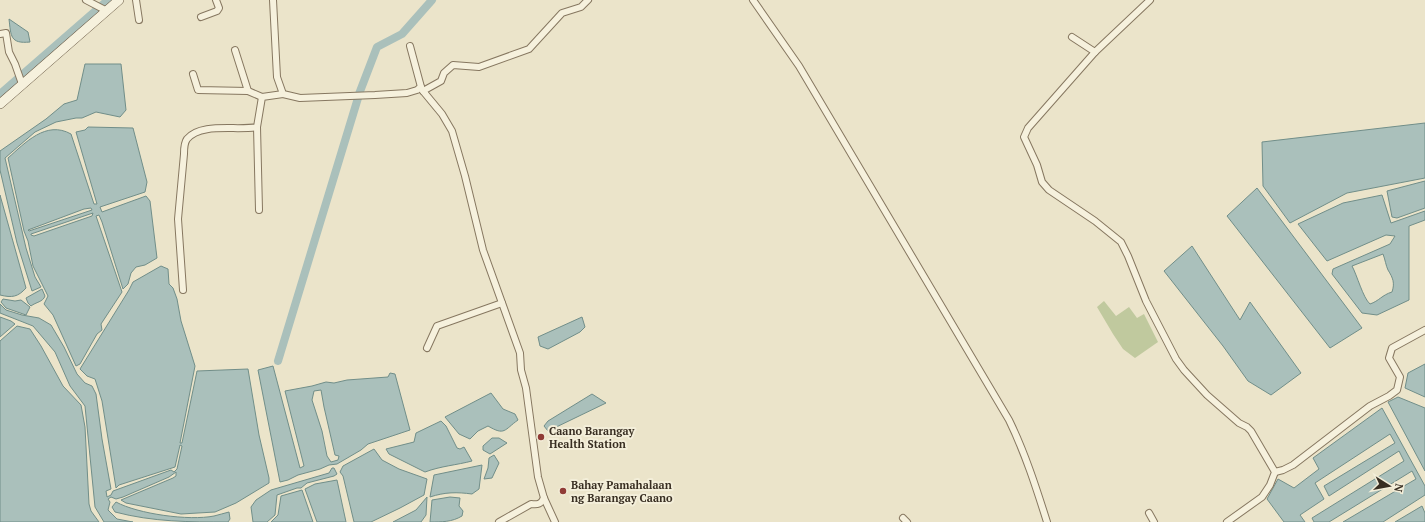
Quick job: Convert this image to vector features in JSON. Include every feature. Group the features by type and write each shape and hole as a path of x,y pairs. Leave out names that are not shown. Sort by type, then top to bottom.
{"main road":[{"path":"0,104 119,0"}],"street":[{"path":"136,0 139,20"},
{"path":"201,17 216,11 218,8 216,0"},
{"path":"273,0 278,77 283,94"},
{"path":"193,74 198,90 248,91 262,97 283,94 300,98 375,96 407,93 440,82 444,73 452,65 479,66 529,49 562,13 581,7 588,0"},
{"path":"753,0 799,66 1009,420 1029,466 1047,522"},
{"path":"1150,0 1095,52 1026,133 1024,138 1037,165 1042,182 1049,190 1095,221 1121,242 1146,301 1176,359 1184,370 1208,395 1239,423 1251,431 1275,472"},
{"path":"87,1 107,10"},
{"path":"0,34 6,33 9,52 22,84"},
{"path":"1072,37 1095,52"},
{"path":"410,46 422,89 442,114 452,131 465,176 483,250 520,353 521,370 526,388 538,477 544,498 556,522"},
{"path":"235,50 248,91"},
{"path":"259,210 257,127 262,97"},
{"path":"183,290 178,219 185,144 188,138 203,129 247,129 257,127"},
{"path":"427,348 437,326 502,303"},
{"path":"1275,472 1292,465 1370,406 1397,390 1400,377 1389,358 1390,351 1392,348 1425,330"},
{"path":"1229,522 1262,497 1270,485 1275,472"},
{"path":"499,522 531,504 536,505 540,503 544,498"},
{"path":"1149,513 1154,522"}],"green space":[{"path":"1104,301 1116,316 1129,307 1137,318 1144,314 1158,342 1135,358 1123,349 1097,307"}],"water":[{"path":"9,19 28,32 30,42 19,42 13,38 10,30"},
{"path":"85,64 121,64 126,110 120,117 96,112 82,118 56,122 35,132 5,158 26,248 35,277 41,287 32,291 17,243 0,170 0,151 46,119 64,104 77,100"},
{"path":"1425,123 1425,178 1347,193 1290,223 1263,186 1262,142"},
{"path":"88,127 133,128 147,182 145,192 100,207 102,212 146,196 150,201 157,258 145,265 136,267 131,273 128,284 123,289 102,222 99,215 96,216 122,292 101,324 102,330 97,334 80,364 76,366 53,315 44,304 48,296 33,266 8,158 29,140 45,131 62,130 71,134 94,204 97,204 76,132 85,130","holes":["91,208 92,210 29,231 28,230 84,209","93,213 92,216 34,236 31,235"]},
{"path":"1425,181 1425,208 1397,218 1392,217 1387,191"},
{"path":"1257,188 1362,328 1330,348 1227,216"},
{"path":"0,195 26,288 17,295 11,296 0,295"},
{"path":"1382,195 1391,223 1425,211 1425,220 1409,226 1409,300 1377,315 1362,313 1332,274 1333,269 1390,244 1395,236 1386,235 1327,261 1298,224 1343,203","holes":["1383,254 1393,281 1392,292 1370,304 1365,297 1352,266"]},
{"path":"1192,246 1240,320 1250,302 1301,373 1271,395 1248,381 1223,346 1164,271"},
{"path":"161,266 168,269 169,284 173,288 177,299 181,321 195,366 180,443 182,443 197,371 248,369 269,483 236,503 215,512 181,514 126,503 121,500 173,478 176,476 176,472 169,477 123,497 116,499 111,497 108,499 110,502 108,510 117,519 133,522 104,522 95,507 85,406 70,386 55,352 33,326 0,313 0,304 6,310 39,318 51,325 77,374 85,383 92,386 96,394 111,489 106,491 107,497 111,495 113,491 171,470 174,472 177,469 182,446 180,445 175,467 119,485 116,488 102,401 95,379 87,376 80,369 133,282"},
{"path":"42,289 45,296 44,298 31,306 26,298"},
{"path":"3,299 15,301 21,300 30,307 26,315 6,308 1,302"},
{"path":"0,317 15,324 0,337"},
{"path":"582,317 585,327 580,332 548,349 540,346 538,337"},
{"path":"17,326 30,329 63,386 81,405 85,427 89,504 91,511 99,522 0,522 0,341"},
{"path":"1425,364 1425,397 1405,388 1408,373"},
{"path":"273,366 300,468 304,466 285,391 326,382 334,383 347,380 388,377 390,373 395,374 410,430 368,444 361,450 337,464 329,465 280,482 258,370","holes":["321,390 335,455 339,456 338,460 331,462 327,456 322,431 312,400 314,391"]},
{"path":"491,393 503,409 515,414 518,420 507,429 501,431 488,426 478,431 470,439 459,434 445,417"},
{"path":"592,394 606,403 548,431 544,426 548,421"},
{"path":"1398,397 1425,408 1425,471 1388,402"},
{"path":"1382,408 1425,486 1425,495 1383,522 1343,522 1416,479 1412,471 1329,522 1314,522 1312,518 1404,461 1399,451 1329,496 1324,486 1395,443 1390,434 1315,483 1324,499 1300,515 1305,522 1284,522 1267,499 1278,479 1294,488 1319,469 1313,458"},
{"path":"441,421 446,426 457,448 460,449 464,447 472,461 425,472 389,454 386,449 414,442 416,433"},
{"path":"492,438 499,438 507,443 490,454 483,450 483,446"},
{"path":"374,449 382,460 399,469 427,479 424,495 371,522 354,522 343,476 340,472 343,466"},
{"path":"494,455 499,463 492,478 484,479 488,468 489,458"},
{"path":"482,465 479,489 472,494 451,493 430,497 434,475"},
{"path":"332,468 334,468 337,474 334,476 307,483 301,488 277,495 275,515 267,522 253,522 251,507 256,500 271,490 329,473"},
{"path":"337,480 346,522 317,522 305,489 315,484"},
{"path":"302,490 313,522 271,522 278,515 281,496"},
{"path":"427,497 426,515 421,522 393,522 416,510"},
{"path":"450,497 460,498 459,506 463,511 462,516 451,521 430,522 432,500"},
{"path":"116,502 137,510 178,517 204,517 229,512 230,519 228,522 199,522 143,518 115,512 112,507"},
{"path":"1422,506 1425,513 1425,522 1395,522"}],"waterway":[{"path":"0,94 108,0"},
{"path":"359,94 377,47 402,34 432,0"},
{"path":"278,361 358,98"}],"place":[{"name":"Caano Barangay Health Station","path":"541,437"},
{"name":"Bahay Pamahalaan ng Barangay Caano","path":"563,491"}]}
